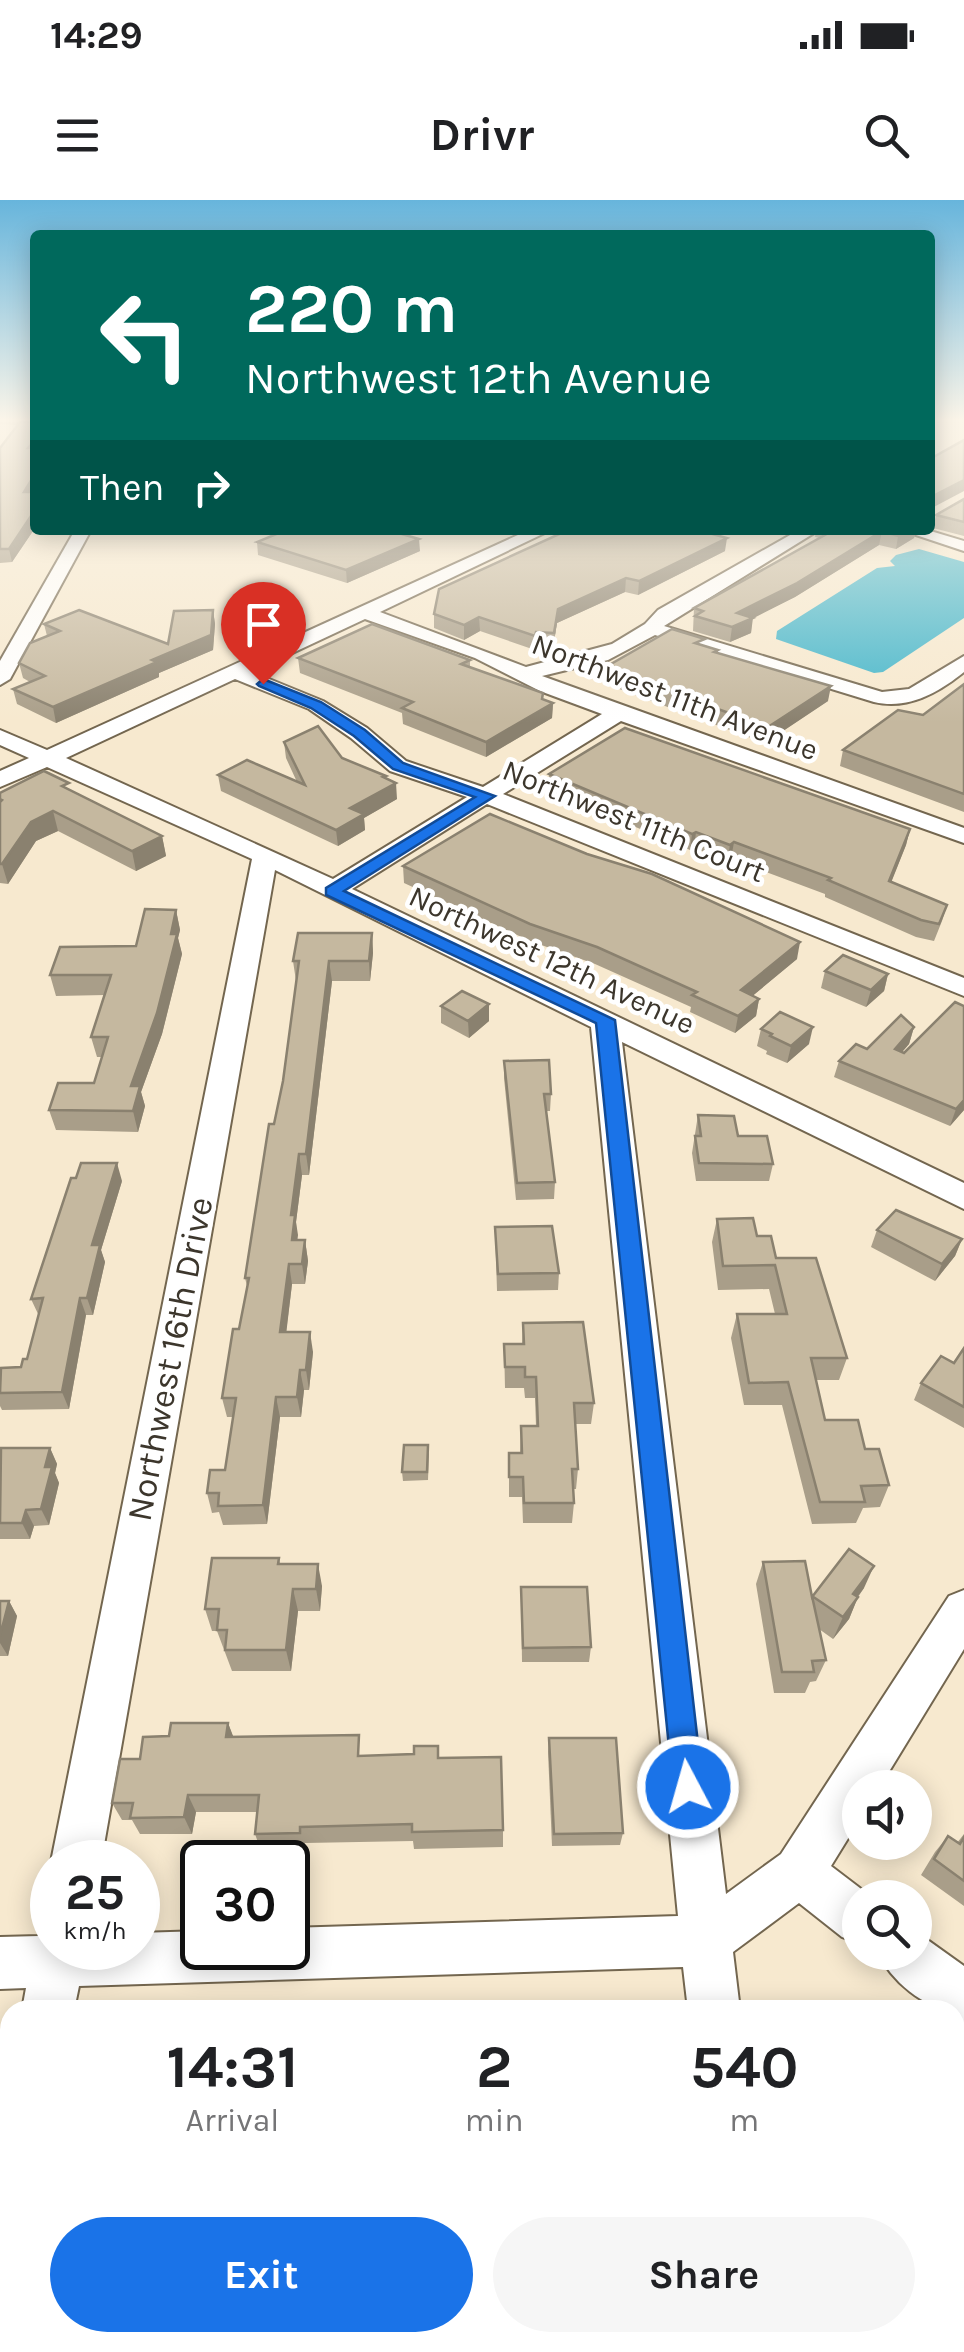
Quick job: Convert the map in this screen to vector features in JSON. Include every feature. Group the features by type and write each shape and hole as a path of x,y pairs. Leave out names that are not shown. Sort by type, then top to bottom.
{"street":[{"path":"0,679 80,535"},
{"path":"0,780 532,535"},
{"path":"525,672 603,656 654,629 665,614 801,535"},
{"path":"928,535 964,546"},
{"name":"Northwest 11th Avenue","path":"365,613 525,672 547,687 964,836"},
{"path":"654,629 881,698 904,700 925,693 964,662"},
{"name":"Northwest 11th Court","path":"237,673 316,705 360,733 398,766 488,796 964,988"},
{"path":"332,891 619,713"},
{"name":"Northwest 12th Avenue","path":"0,737 265,856 964,1196"},
{"name":"Northwest 16th Drive","path":"80,1840 265,856"},
{"path":"605,1020 713,2000"},
{"path":"0,1963 55,1973 705,1941 799,1872 964,1610"},
{"path":"799,1872 842,1905"},
{"path":"927,1970 964,1999"}],"water":[{"path":"919,549 964,562 964,618 883,672 874,673 776,639 777,631 877,568 895,566 890,561 896,555"}],"building":[{"path":"0,522 27,522 9,549 0,549"},
{"path":"274,535 405,535 419,539 346,570 257,542"},
{"path":"557,535 727,538 639,581 626,578 558,609 554,633 536,632 535,636 479,617 464,625 434,614 439,589"},
{"path":"825,535 875,535 797,583 737,613 753,618 732,627 695,616 703,611 694,608"},
{"path":"79,610 168,644 174,611 213,610 211,635 53,707 13,689 45,676 19,663 30,643 60,631 44,624"},
{"path":"372,624 470,660 461,664 543,693 542,699 553,703 486,742 402,708 413,702 298,658"},
{"path":"672,629 705,639 695,643 718,650 714,652 831,686 768,727 604,668"},
{"path":"964,684 964,794 843,750 898,710 923,715"},
{"path":"318,726 342,758 396,783 350,808 364,814 336,830 218,775 247,760 305,785 284,742"},
{"path":"625,728 910,829 889,881 947,905 939,924 734,842 730,845 696,832 692,834 549,774"},
{"path":"44,771 69,783 62,786 162,836 132,851 53,811 31,822 0,864 0,793"},
{"path":"490,814 587,854 652,874 800,942 741,990 759,999 738,1016 692,995 697,992 597,947 530,924 403,866"},
{"path":"145,909 176,910 171,934 177,934 157,1013 131,1086 140,1086 133,1111 49,1110 58,1083 94,1083 108,1037 91,1037 111,975 50,975 60,947 136,946"},
{"path":"298,933 372,933 369,961 329,961 306,1154 299,1154 291,1215 295,1215 292,1240 305,1240 302,1264 289,1264 280,1332 310,1332 306,1370 300,1370 297,1397 276,1397 263,1505 218,1506 219,1493 207,1493 210,1470 225,1470 236,1398 222,1398 233,1329 239,1329 249,1278 245,1278 269,1124 274,1124 283,1081 299,961 293,961"},
{"path":"843,955 888,974 871,990 825,971"},
{"path":"462,991 489,1004 468,1021 441,1006"},
{"path":"955,1002 964,1006 964,1100 956,1109 839,1061 856,1044 867,1049 901,1015 914,1027 895,1049 904,1053"},
{"path":"780,1012 813,1027 791,1046 761,1029"},
{"path":"549,1060 551,1094 544,1094 555,1182 517,1183 504,1061"},
{"path":"698,1115 734,1116 738,1136 767,1136 773,1164 699,1163 695,1136 701,1136"},
{"path":"81,1163 117,1163 92,1245 100,1245 87,1298 80,1298 62,1392 0,1393 1,1368 21,1367 23,1359 27,1359 43,1298 31,1299 71,1178 76,1178"},
{"path":"896,1210 962,1239 942,1264 877,1230"},
{"path":"753,1218 757,1236 771,1236 776,1258 816,1258 847,1358 811,1358 825,1420 858,1420 865,1449 879,1449 889,1485 861,1486 865,1502 820,1502 788,1382 749,1383 737,1314 787,1314 775,1265 723,1266 717,1219"},
{"path":"552,1226 559,1273 498,1274 495,1227"},
{"path":"583,1322 594,1403 574,1403 578,1469 572,1469 574,1503 524,1503 523,1477 509,1477 509,1453 522,1453 521,1426 538,1426 536,1377 525,1377 525,1367 505,1367 504,1344 524,1344 523,1323"},
{"path":"964,1348 964,1407 921,1383 941,1356 954,1363"},
{"path":"404,1445 428,1445 427,1472 402,1472"},
{"path":"1,1448 50,1448 45,1467 52,1467 41,1509 26,1510 22,1523 0,1523"},
{"path":"849,1549 874,1566 853,1594 858,1597 843,1617 813,1596"},
{"path":"212,1558 279,1558 278,1564 318,1564 316,1589 293,1589 286,1650 225,1650 227,1630 217,1630 219,1609 205,1609"},
{"path":"805,1561 826,1660 812,1661 814,1672 782,1672 763,1562"},
{"path":"521,1587 587,1587 591,1647 523,1648"},
{"path":"0,1601 9,1601 0,1636"},
{"path":"171,1723 228,1723 226,1737 359,1735 358,1756 414,1754 414,1746 438,1746 438,1758 501,1757 503,1830 412,1832 412,1824 300,1827 300,1833 255,1834 259,1795 188,1795 184,1817 130,1818 133,1803 112,1803 120,1759 140,1759 143,1737 169,1736"},
{"path":"549,1738 616,1738 623,1833 554,1834"},
{"path":"948,1836 960,1844 964,1837 964,1881 934,1859"}],"route":[{"path":"263,684 316,705 360,733 398,766 488,796 332,891 605,1020 688,1787"}]}
